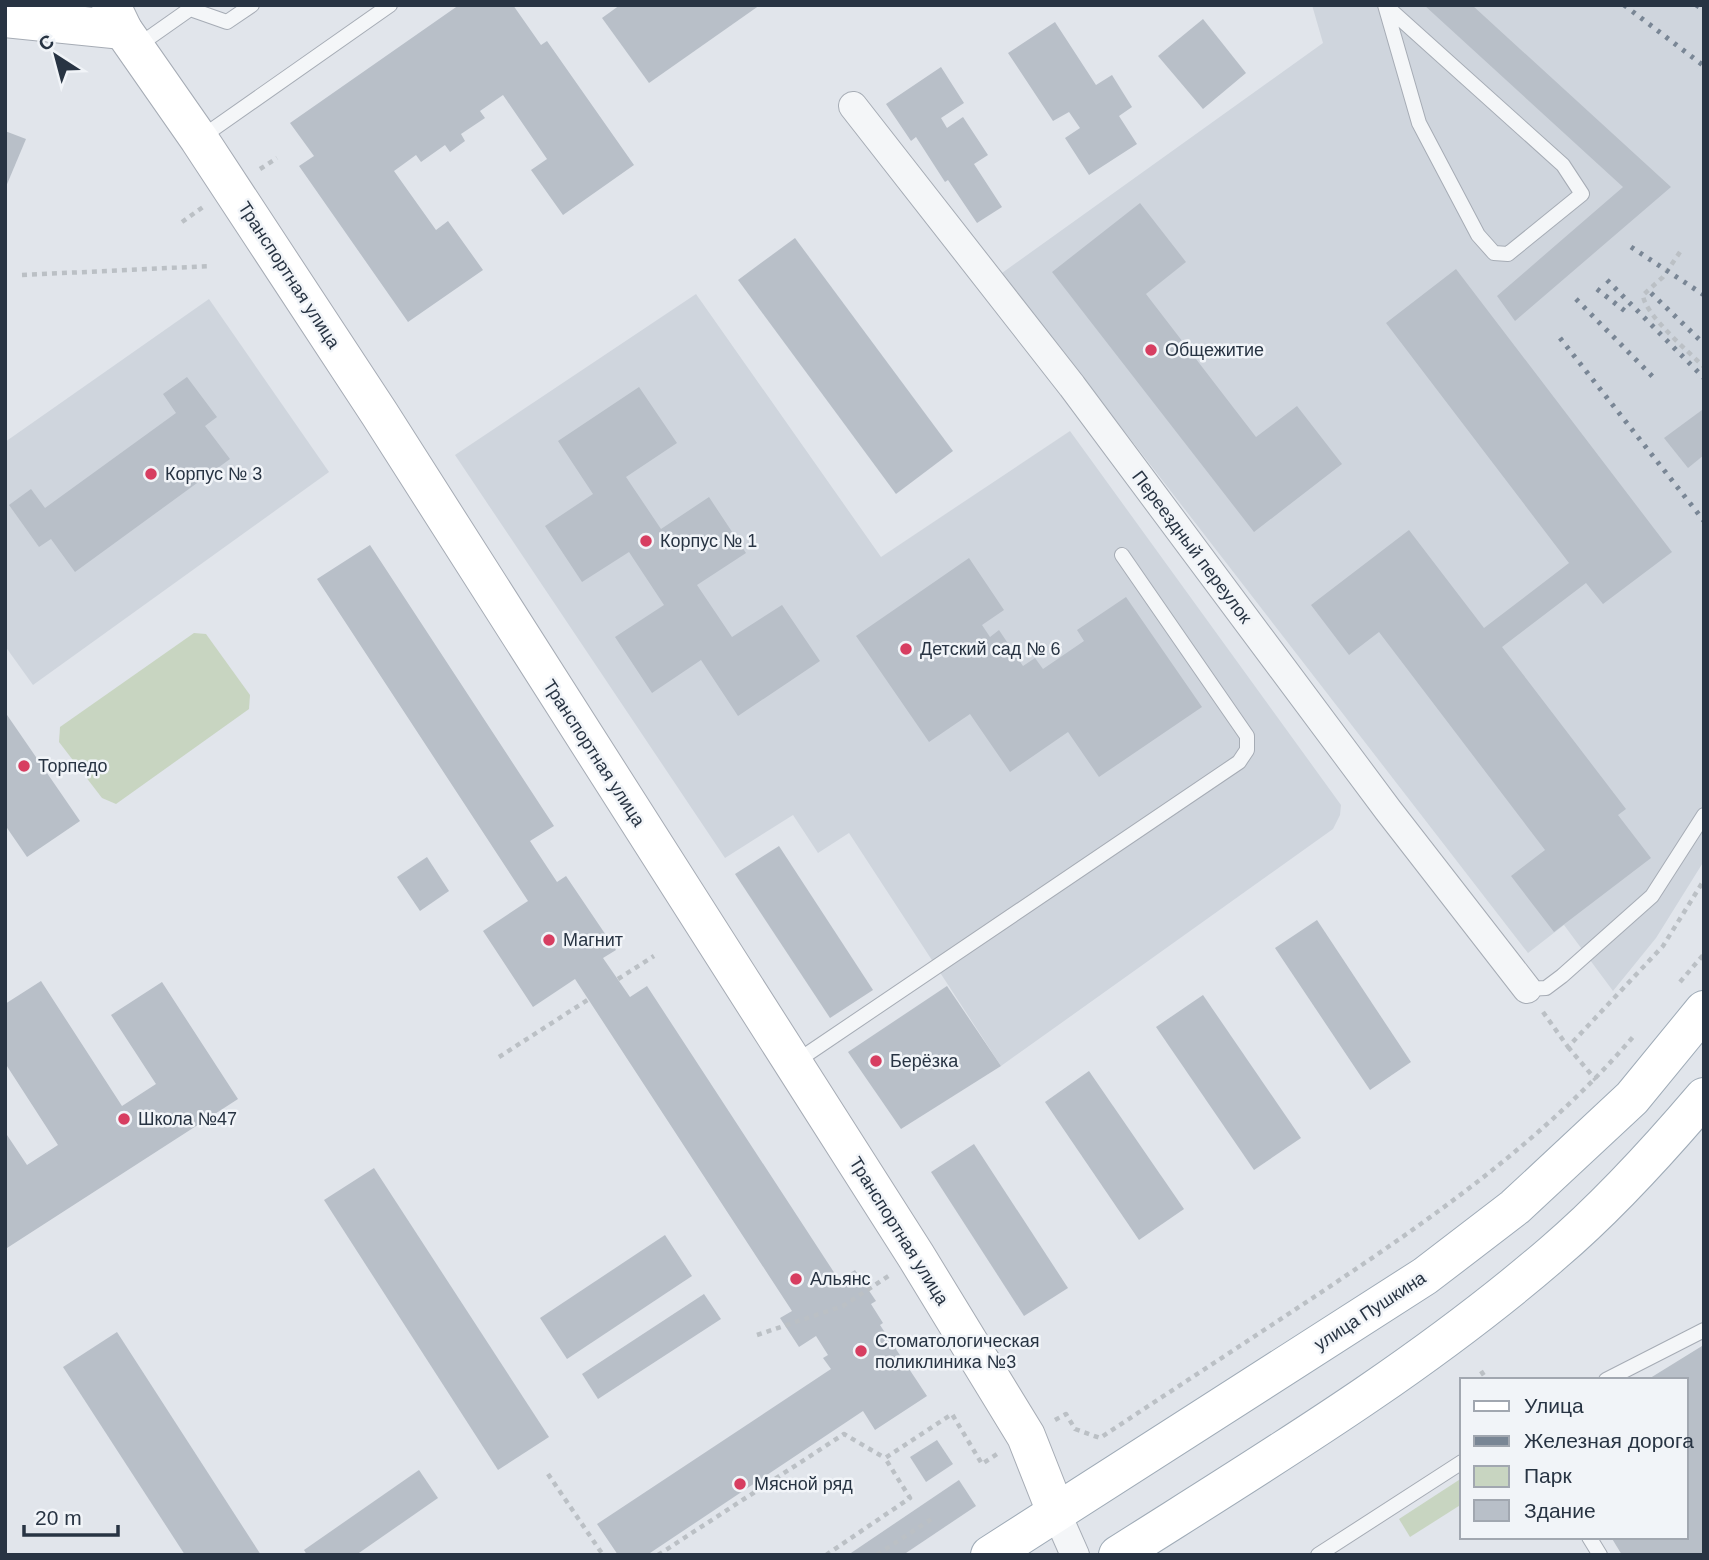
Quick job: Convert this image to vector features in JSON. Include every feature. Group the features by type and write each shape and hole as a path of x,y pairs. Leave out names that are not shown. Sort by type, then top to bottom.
{"street":[{"path":"5,18 123,28"},
{"name":"Транспортная улица","path":"123,28 200,139 379,413 916,1256 1026,1436 1056,1512"},
{"name":"Переездный переулок","path":"853,106 1072,386 1388,810 1527,989"},
{"name":"улица Пушкина","path":"990,1555 1425,1276 1515,1207 1632,1098 1690,998"},
{"path":"1118,1555 1315,1430 1454,1332 1554,1253 1672,1134 1704,1097"},
{"path":"1056,1512 1075,1555"}],"lane":[{"path":"123,28 190,9 227,22 252,5"},
{"path":"200,139 390,5"},
{"path":"1385,5 1563,165 1582,194 1508,254 1494,253 1478,234 1419,123 1385,5"},
{"path":"793,1064 1239,762 1247,750 1247,736 1122,555"},
{"path":"1527,989 1546,988 1562,976 1652,895 1704,815"},
{"path":"1610,1378 1704,1330"},
{"path":"1318,1555 1460,1463"},
{"path":"1590,1539 1600,1555"}],"path":[{"path":"1680,252 1663,277 1643,295 1644,300 1652,313 1704,367"},
{"path":"22,275 211,266"},
{"path":"1567,1046 1662,946 1704,880"},
{"path":"1690,998 1704,954"},
{"path":"618,979 654,956"},
{"path":"1527,989 1567,1046 1596,1080"},
{"path":"499,1057 589,999"},
{"path":"885,1458 952,1414 982,1464 1066,1413 1075,1429 1100,1438 1397,1242 1493,1169 1596,1080 1641,1027"},
{"path":"757,1335 843,1307 916,1256"},
{"path":"1481,1371 1486,1378"},
{"path":"658,1555 844,1434 885,1458 910,1498 826,1555"},
{"path":"548,1474 603,1555"},
{"path":"877,1555 933,1518"}],"shaded area":[{"path":"1312,5 1704,5 1704,861 1656,938 1613,991 1564,925 1528,953 1002,273 1323,43"},
{"name":"Детский сад № 6","path":"696,294 881,557 1070,431 1341,805 1340,815 1333,829 1001,1066 849,833 818,853 793,815 725,858 455,455"},
{"path":"209,299 329,472 33,685 5,646 5,442"}],"green space":[{"path":"194,633 206,634 250,695 249,709 116,804 102,798 59,742 60,727"},
{"path":"1460,1479 1460,1505 1410,1537 1399,1519"}],"building":[{"path":"459,5 513,5 541,45 547,41 634,165 563,215 531,170 547,159 503,95 480,111 485,118 461,134 465,141 450,152 445,145 421,162 416,155 394,171 436,230 448,221 483,270 408,322 299,166 314,156 290,123"},
{"path":"620,5 760,5 649,83 602,18"},
{"path":"1424,5 1472,5 1671,187 1515,321 1497,296 1623,187"},
{"path":"1203,19 1246,73 1203,109 1158,56"},
{"path":"1055,22 1096,85 1112,75 1132,107 1119,116 1137,144 1089,175 1065,138 1080,128 1069,112 1053,121 1008,53"},
{"path":"941,67 964,103 941,118 947,128 963,117 988,155 974,164 1002,207 977,223 948,180 945,182 916,137 911,141 886,104"},
{"path":"5,131 26,139 5,189"},
{"name":"Общежитие","path":"1140,203 1186,262 1146,294 1256,437 1297,406 1342,464 1254,532 1052,272"},
{"path":"795,238 953,451 896,494 738,280"},
{"path":"1456,269 1672,552 1603,604 1586,583 1502,647 1626,809 1618,815 1651,858 1554,932 1511,876 1545,850 1379,632 1349,655 1311,605 1409,530 1484,628 1569,563 1386,323"},
{"name":"Корпус № 3","path":"187,377 217,417 205,426 230,459 75,572 51,539 39,547 9,505 31,489 45,508 176,413 163,394"},
{"name":"Корпус № 1","path":"639,387 677,443 626,477 661,529 709,497 746,553 697,585 732,637 782,605 820,661 738,716 701,660 652,693 615,637 664,605 629,552 582,582 545,526 593,494 558,441"},
{"path":"1702,410 1704,455 1688,468 1664,438"},
{"path":"370,545 554,826 530,841 557,882 566,876 616,950 603,958 630,997 647,986 839,1280 855,1270 876,1301 871,1304 883,1323 880,1325 927,1396 875,1430 863,1411 647,1555 618,1555 597,1524 831,1369 823,1358 828,1355 816,1336 799,1347 780,1318 792,1311 575,979 533,1007 483,931 528,901 317,579"},
{"path":"969,558 1004,610 982,625 990,637 999,630 1023,666 1035,658 1043,669 1084,641 1077,630 1126,597 1202,707 1099,777 1068,732 1010,772 970,714 929,742 856,636"},
{"name":"Торпедо","path":"5,712 80,821 27,857 5,825"},
{"path":"779,846 873,990 830,1018 735,874"},
{"path":"427,857 449,891 420,911 397,877"},
{"path":"1317,920 1411,1062 1370,1090 1275,948"},
{"name":"Школа №47","path":"41,981 122,1106 156,1084 111,1015 162,982 238,1099 7,1248 5,1132 27,1165 58,1145 5,1063 5,1004"},
{"path":"947,986 1001,1066 901,1129 848,1052"},
{"path":"1203,995 1301,1138 1254,1170 1156,1027"},
{"path":"1089,1071 1184,1209 1139,1240 1045,1102"},
{"path":"974,1144 1068,1288 1024,1316 931,1172"},
{"path":"374,1168 549,1437 498,1470 324,1200"},
{"path":"665,1235 692,1276 567,1359 540,1318"},
{"path":"704,1294 721,1319 598,1399 582,1374"},
{"path":"117,1332 261,1555 185,1555 63,1367"},
{"path":"1702,1346 1704,1555 1622,1555 1612,1539 1688,1539 1688,1378 1650,1378"},
{"path":"937,1440 953,1464 926,1482 910,1457"},
{"path":"419,1470 438,1498 356,1555 307,1555 304,1550"},
{"path":"959,1480 976,1506 903,1555 848,1555"}],"railway":[{"path":"1624,5 1704,66"},
{"path":"1696,5 1704,10"},
{"path":"1631,247 1704,295"},
{"path":"1607,280 1704,378"},
{"path":"1597,289 1630,315"},
{"path":"1651,293 1704,344"},
{"path":"1576,299 1654,378"},
{"path":"1560,338 1704,521"}],"place":[{"name":"Общежитие","path":"1151,350"},
{"name":"Корпус № 3","path":"151,474"},
{"name":"Корпус № 1","path":"646,541"},
{"name":"Детский сад № 6","path":"906,649"},
{"name":"Торпедо","path":"24,766"},
{"name":"Магнит","path":"549,940"},
{"name":"Берёзка","path":"876,1061"},
{"name":"Школа №47","path":"124,1119"},
{"name":"Альянс","path":"796,1279"},
{"name":"Стоматологическая поликлиника №3","path":"861,1351"},
{"name":"Мясной ряд","path":"740,1484"}]}
